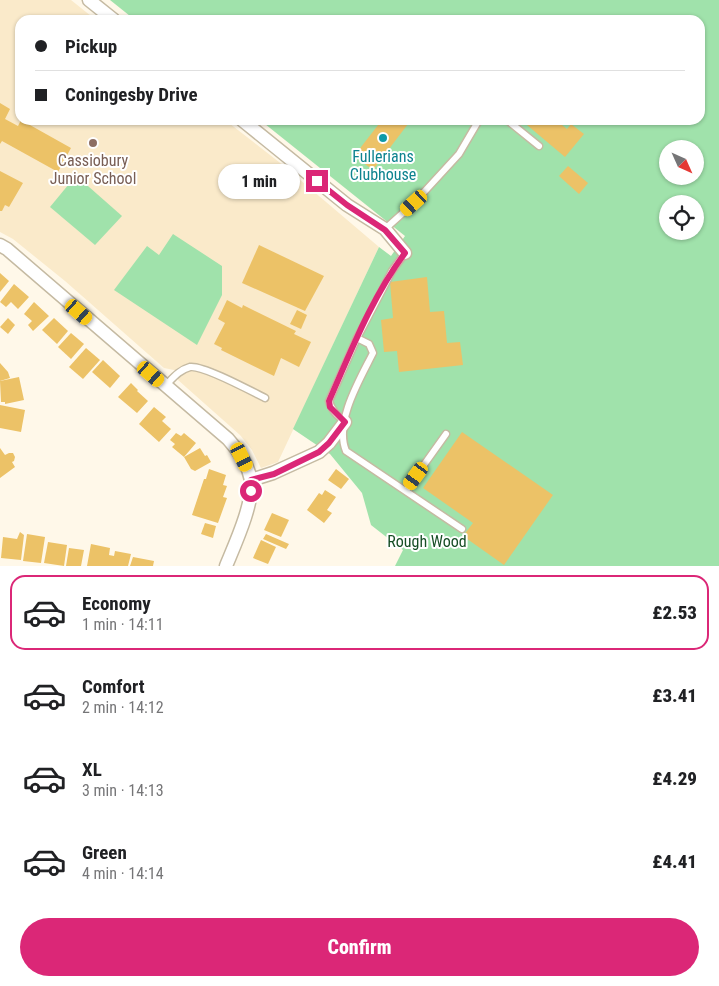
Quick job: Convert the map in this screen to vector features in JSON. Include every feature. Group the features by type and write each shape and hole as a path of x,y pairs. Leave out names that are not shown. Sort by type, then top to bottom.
{"street":[{"path":"89,0 108,15"},
{"path":"248,125 347,205 385,230 405,253"},
{"path":"0,245 228,439 236,448 251,480 248,507 226,566"},
{"path":"251,480 274,474 319,452 329,443 345,422"}],"lane":[{"path":"385,230 414,203 459,154 476,125"},
{"path":"513,125 539,146"},
{"path":"345,422 334,411 329,401 357,338 392,271 405,253"},
{"path":"357,338 369,344 373,353 348,404 343,444 346,451 462,529"},
{"path":"165,386 179,371 192,367 205,369 265,398"},
{"path":"406,490 446,434"}],"shaded area":[{"path":"0,0 71,0 90,15 15,15 15,125 231,125 279,162 379,247 278,462 261,468 252,450 240,435 178,380 179,371 164,368 65,281 13,239 0,232"}],"green space":[{"name":"Rough Wood","path":"110,0 719,0 719,566 395,566 403,550 371,525 362,493 330,454 293,429 379,247 391,256 405,236 266,125 705,125 705,15 129,15"},
{"path":"80,179 122,216 95,245 50,207 69,184"},
{"path":"173,234 222,266 222,295 197,345 114,290 147,246 159,255"}],"building":[{"path":"0,103 10,109 5,119 18,126 30,125 71,148 58,172 2,141 0,144"},
{"name":"Fullerians Clubhouse","path":"378,125 407,125 373,170 354,156"},
{"path":"527,125 562,125 567,129 572,125 584,134 565,157"},
{"path":"568,166 588,183 579,194 559,176"},
{"path":"0,171 23,183 9,207 5,205 2,211 0,211"},
{"path":"259,245 324,276 305,311 242,283"},
{"path":"0,273 9,281 0,292"},
{"path":"427,277 430,312 444,311 447,343 460,342 463,365 399,372 397,351 384,352 381,320 393,318 390,282"},
{"path":"14,284 29,297 18,309 11,302 6,307 0,302"},
{"path":"227,300 242,308 243,305 296,331 294,334 311,342 299,367 281,358 274,376 221,350 222,348 214,344 225,323 218,319"},
{"path":"34,302 49,316 33,331 28,325 32,321 24,314"},
{"path":"297,310 307,315 301,329 290,324"},
{"path":"8,318 15,325 8,334 0,327"},
{"path":"54,318 68,331 57,344 42,330"},
{"path":"71,333 84,344 71,359 58,347"},
{"path":"86,348 100,360 83,379 69,367"},
{"path":"103,360 120,376 110,388 92,372"},
{"path":"0,363 8,372 10,378 0,381"},
{"path":"19,377 24,400 5,404 5,402 1,402 0,381"},
{"path":"131,383 148,401 137,413 118,397"},
{"path":"0,405 25,410 21,432 0,428"},
{"path":"154,407 166,417 162,421 171,429 159,442 139,424"},
{"path":"462,432 553,495 504,565 463,536 473,523 423,488"},
{"path":"176,433 181,436 184,433 196,443 184,457 172,447 175,444 170,440"},
{"path":"0,448 5,455 13,453 15,457 12,462 15,467 0,478"},
{"path":"200,448 211,462 195,471 191,469 184,457"},
{"path":"209,469 226,475 223,485 227,486 223,497 227,498 218,523 192,515"},
{"path":"336,469 349,479 341,489 328,480"},
{"path":"325,490 336,497 327,510 332,513 324,523 307,510 319,493 322,495"},
{"path":"272,513 289,520 281,537 264,530"},
{"path":"205,523 216,526 213,538 201,534"},
{"path":"20,532 24,535 21,560 1,558 3,537 17,539"},
{"path":"27,534 45,537 41,563 23,561"},
{"path":"266,534 289,544 286,549 263,539"},
{"path":"261,540 276,547 268,564 253,558"},
{"path":"48,542 67,545 64,566 44,563"},
{"path":"91,544 110,548 109,555 114,556 115,551 131,554 128,566 87,566"},
{"path":"69,548 84,550 81,566 66,566"},
{"path":"133,557 154,561 153,566 130,566"}],"place":[{"name":"Fullerians Clubhouse","path":"383,138"},
{"name":"Cassiobury Junior School","path":"93,143"}],"route":[{"path":"251,491 251,480 274,474 319,452 329,443 345,422 330,407 329,401 357,338 392,271 405,253 385,230 347,205 317,181"}]}
